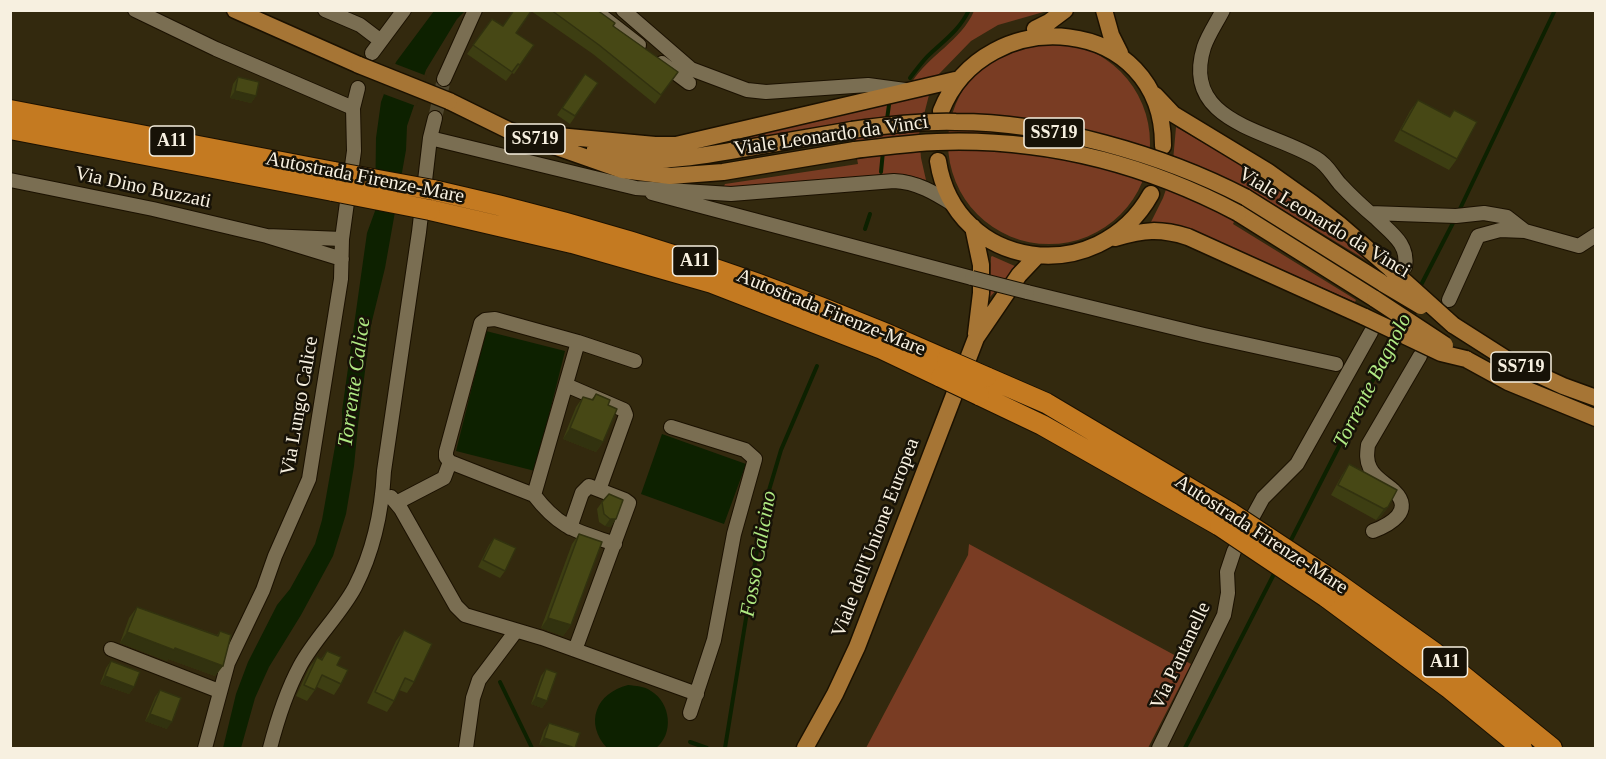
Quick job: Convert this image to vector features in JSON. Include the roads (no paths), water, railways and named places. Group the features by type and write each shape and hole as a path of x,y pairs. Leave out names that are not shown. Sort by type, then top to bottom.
{"highway":[{"name":"Autostrada Firenze-Mare","path":"10,111 333,182 430,210 572,243 712,284 882,349 944,368"},
{"name":"Autostrada Firenze-Mare","path":"10,129 333,182 433,190 529,213 693,260 854,319 982,386 1046,403 1330,589 1435,653 1552,748"},
{"name":"Autostrada Firenze-Mare","path":"1330,589 1522,748"}],"main road":[{"name":"Viale Leonardo da Vinci","path":"235,10 450,102 508,130 622,170 670,176 702,174 913,143 958,142 1042,148 1106,160 1241,205 1394,274"},
{"path":"941,111 955,80 964,68 988,47 1032,31 1065,10"},
{"path":"1104,10 1111,35 1120,54"},
{"path":"1032,31 1068,31 1088,36 1120,54 1142,76 1150,90 1161,120 1163,146"},
{"path":"558,136 676,145 955,80"},
{"path":"1150,90 1173,114 1267,171 1312,203 1394,274"},
{"name":"Viale Leonardo da Vinci","path":"450,102 501,116 613,155 642,160 674,160 852,130 912,123 959,122 1037,129 1152,158 1196,174 1375,299 1466,359 1508,382 1596,418"},
{"name":"Viale dell'Unione Europea","path":"938,161 945,188 954,205 973,227 1003,247 1037,256 1074,254 1108,241 1132,221 1151,194"},
{"path":"622,170 674,189"},
{"name":"Viale dell'Unione Europea","path":"973,227 981,265 981,293 976,338"},
{"path":"1108,241 1140,231 1170,231 1188,237 1368,325 1441,353 1466,359"},
{"name":"Viale dell'Unione Europea","path":"805,748 835,694 857,647 976,338 1019,275 1037,256"},
{"name":"SS719","path":"1394,274 1453,325 1511,362 1555,383 1596,398"}],"street":[{"path":"135,10 216,49 353,108"},
{"path":"325,10 360,25 381,41"},
{"path":"372,53 404,10"},
{"path":"444,79 475,10"},
{"path":"594,10 689,83"},
{"path":"623,10 691,69 747,90 766,92 868,85 910,91"},
{"path":"1222,10 1204,46 1201,70 1203,87 1209,100 1216,110 1230,120 1316,157 1325,164 1338,182 1404,247 1406,254 1394,274"},
{"name":"Via Lungo Calice","path":"205,748 219,691 232,653 263,590 275,556 309,479 341,279 342,239 354,151 353,108 358,88"},
{"path":"270,748 279,716 300,666 354,589 368,558 383,489 430,138 435,118"},
{"path":"430,138 636,188 900,261 1204,335 1336,364"},
{"name":"Via Dino Buzzati","path":"10,180 153,209 267,236 342,259"},
{"path":"636,188 732,194 894,180 931,191 954,205"},
{"path":"1370,213 1456,216 1484,213 1507,217 1525,231"},
{"path":"1449,300 1478,236 1500,230 1525,231 1579,246 1596,235"},
{"name":"Via Dino Buzzati","path":"267,236 342,239"},
{"path":"615,544 570,528 548,513 534,495 450,462 446,457 446,452 482,323 485,320 495,319 578,342 635,361"},
{"name":"Via Pantanelle","path":"1159,748 1224,615 1228,593 1227,572 1234,551 1263,498 1297,464 1368,325"},
{"path":"534,495 578,342"},
{"path":"1373,531 1385,527 1397,518 1401,504 1396,493 1374,475 1370,468 1366,455 1368,445 1420,356"},
{"path":"566,385 624,410 626,415 599,490"},
{"path":"672,427 745,450 754,455 755,459 734,534 714,640 690,713"},
{"path":"396,503 444,478 450,462"},
{"path":"570,528 586,488 589,486 629,503 575,650"},
{"path":"383,489 401,509 459,610 474,619 575,650 697,694"},
{"path":"466,748 473,698 479,680 516,631"},
{"path":"111,649 219,691"}],"water":[{"name":"Torrente Calice","path":"434,11 465,11 457,19 426,70 407,126 406,150 385,268 371,325 346,514 333,556 269,667 255,698 241,748 223,748 236,694 248,662 277,605 290,589 315,544 322,520 337,435 342,427 342,411 367,233 375,211 376,138 381,102 396,62"},
{"path":"486,331 565,351 535,471 456,451"},
{"path":"662,434 746,464 724,524 641,494"},
{"path":"628,685 648,689 663,703 668,727 662,742 656,748 607,748 596,729 595,719 601,702 617,689"}],"waterway":[{"name":"Fosso Calicino","path":"910,78 925,59 957,28 969,10"},
{"name":"Torrente Bagnolo","path":"1458,213 1555,10"},
{"name":"Fosso Calicino","path":"887,119 889,105"},
{"name":"Fosso Calicino","path":"881,172 883,151"},
{"name":"Fosso Calicino","path":"865,229 870,214"},
{"name":"Torrente Bagnolo","path":"1420,287 1455,219"},
{"name":"Torrente Bagnolo","path":"1289,544 1395,337"},
{"name":"Fosso Calicino","path":"725,748 764,507 781,450 817,366"},
{"name":"Torrente Bagnolo","path":"1185,748 1276,570"},
{"path":"500,682 532,748"},
{"path":"690,742 707,748"}],"tunnel":[{"path":"435,118 444,79"}]}
